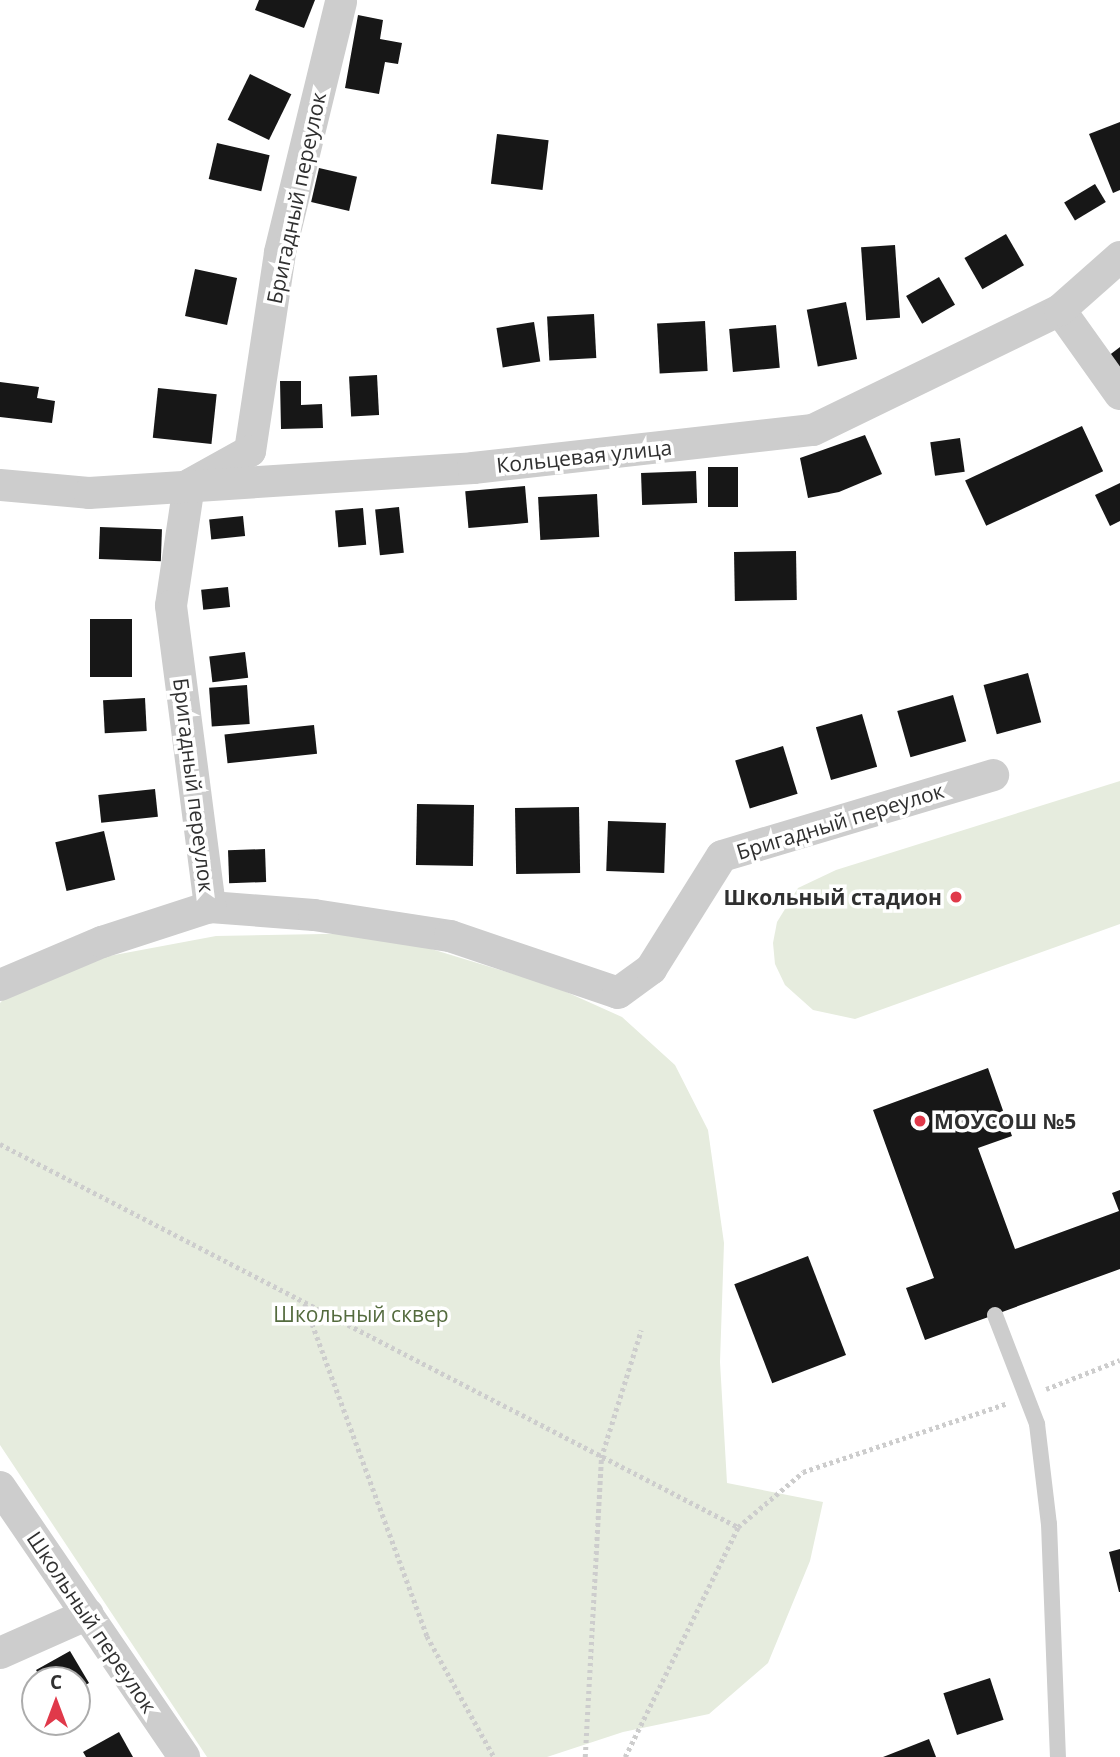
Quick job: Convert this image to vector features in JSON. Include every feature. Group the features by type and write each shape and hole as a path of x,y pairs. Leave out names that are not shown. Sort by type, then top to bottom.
{"street":[{"name":"Бригадный переулок","path":"341,2 280,253 250,451 189,485 171,606 210,907 314,915 450,936 618,993 651,969 722,856 993,775"},
{"name":"Кольцевая улица","path":"0,485 89,494 189,485 473,468 813,430 1060,310 1120,257"},
{"path":"1060,310 1120,394"},
{"path":"0,985 102,942 210,907"},
{"name":"Школьный переулок","path":"0,1487 184,1757"},
{"path":"0,1653 88,1614"}],"lane":[{"path":"995,1315 1037,1424 1049,1524 1058,1757"}],"path":[{"path":"0,1144 738,1527"},
{"path":"304,1303 427,1636 494,1757"},
{"path":"585,1757 601,1458 641,1330"},
{"path":"625,1757 738,1527 803,1472 1026,1397 1120,1360"}],"green space":[{"name":"Школьный стадион","path":"1120,781 1120,924 855,1019 813,1010 785,985 775,964 773,943 777,922 798,888 836,870"},
{"name":"Школьный сквер","path":"379,933 553,986 622,1017 675,1065 708,1130 724,1243 720,1362 727,1483 823,1502 810,1561 768,1663 709,1714 623,1732 547,1757 207,1757 0,1445 0,1003 14,988 77,962 216,936"}],"building":[{"path":"259,0 315,0 304,28 255,10"},
{"path":"358,15 383,20 380,39 402,43 398,64 385,62 379,94 345,88"},
{"path":"250,74 291,94 269,140 228,120"},
{"path":"1120,122 1120,190 1113,193 1089,134"},
{"path":"497,134 549,140 543,190 491,184"},
{"path":"217,143 270,155 261,191 209,179"},
{"path":"319,168 357,177 349,211 311,202"},
{"path":"1095,184 1106,202 1075,221 1064,203"},
{"path":"1006,234 1024,265 982,289 964,258"},
{"path":"895,245 900,318 866,320 861,247"},
{"path":"195,269 237,278 227,325 185,316"},
{"path":"939,277 955,305 922,324 906,296"},
{"path":"846,302 857,359 818,367 807,310"},
{"path":"594,314 596,358 549,360 547,316"},
{"path":"705,321 708,371 660,373 657,324"},
{"path":"534,322 540,362 503,367 496,328"},
{"path":"776,325 780,368 733,372 729,329"},
{"path":"1120,347 1120,378 1103,360"},
{"path":"377,375 379,415 351,416 349,376"},
{"path":"280,381 301,381 301,405 322,404 323,428 281,429"},
{"path":"0,382 39,387 37,398 55,401 52,423 0,417"},
{"path":"158,388 217,394 211,444 153,438"},
{"path":"1082,426 1103,471 986,526 965,481"},
{"path":"865,435 882,474 839,492 808,498 800,458"},
{"path":"960,438 965,472 935,476 930,442"},
{"path":"708,467 738,467 738,507 708,507"},
{"path":"696,471 697,503 642,505 641,473"},
{"path":"1120,483 1120,521 1110,526 1095,495"},
{"path":"525,486 528,523 468,528 465,491"},
{"path":"597,494 599,537 540,540 538,497"},
{"path":"399,507 404,553 380,555 375,510"},
{"path":"363,508 366,545 338,547 335,510"},
{"path":"243,516 245,536 211,539 209,520"},
{"path":"100,527 162,529 161,561 99,559"},
{"path":"796,551 797,600 735,601 734,552"},
{"path":"228,587 230,607 203,610 201,590"},
{"path":"90,619 132,619 132,677 90,677"},
{"path":"245,652 248,678 212,682 209,656"},
{"path":"1028,673 1041,722 997,734 984,685"},
{"path":"247,685 250,724 212,727 209,688"},
{"path":"953,695 966,741 910,757 897,711"},
{"path":"145,698 147,731 105,733 103,700"},
{"path":"862,714 877,767 831,780 816,727"},
{"path":"314,725 317,754 228,763 224,734"},
{"path":"783,746 798,794 750,808 735,761"},
{"path":"155,789 158,817 101,823 98,795"},
{"path":"417,804 474,805 473,866 416,865"},
{"path":"579,807 580,873 516,874 515,808"},
{"path":"608,821 666,823 664,873 606,871"},
{"path":"104,831 115,880 67,891 55,842"},
{"path":"265,849 266,882 229,883 228,850"},
{"path":"988,1068 1012,1136 978,1148 1015,1249 1119,1211 1112,1193 1120,1190 1120,1269 925,1340 906,1288 934,1278 873,1110"},
{"path":"808,1256 846,1355 772,1383 734,1284"},
{"path":"1120,1549 1120,1592 1119,1592 1109,1552"},
{"path":"70,1651 79,1666 43,1666"},
{"path":"990,1678 1004,1720 957,1735 943,1693"},
{"path":"119,1732 133,1757 86,1757 83,1752"},
{"path":"929,1739 936,1757 883,1757"}],"place":[{"name":"Школьный стадион","path":"956,897"},
{"name":"МОУСОШ №5","path":"920,1121"}]}
